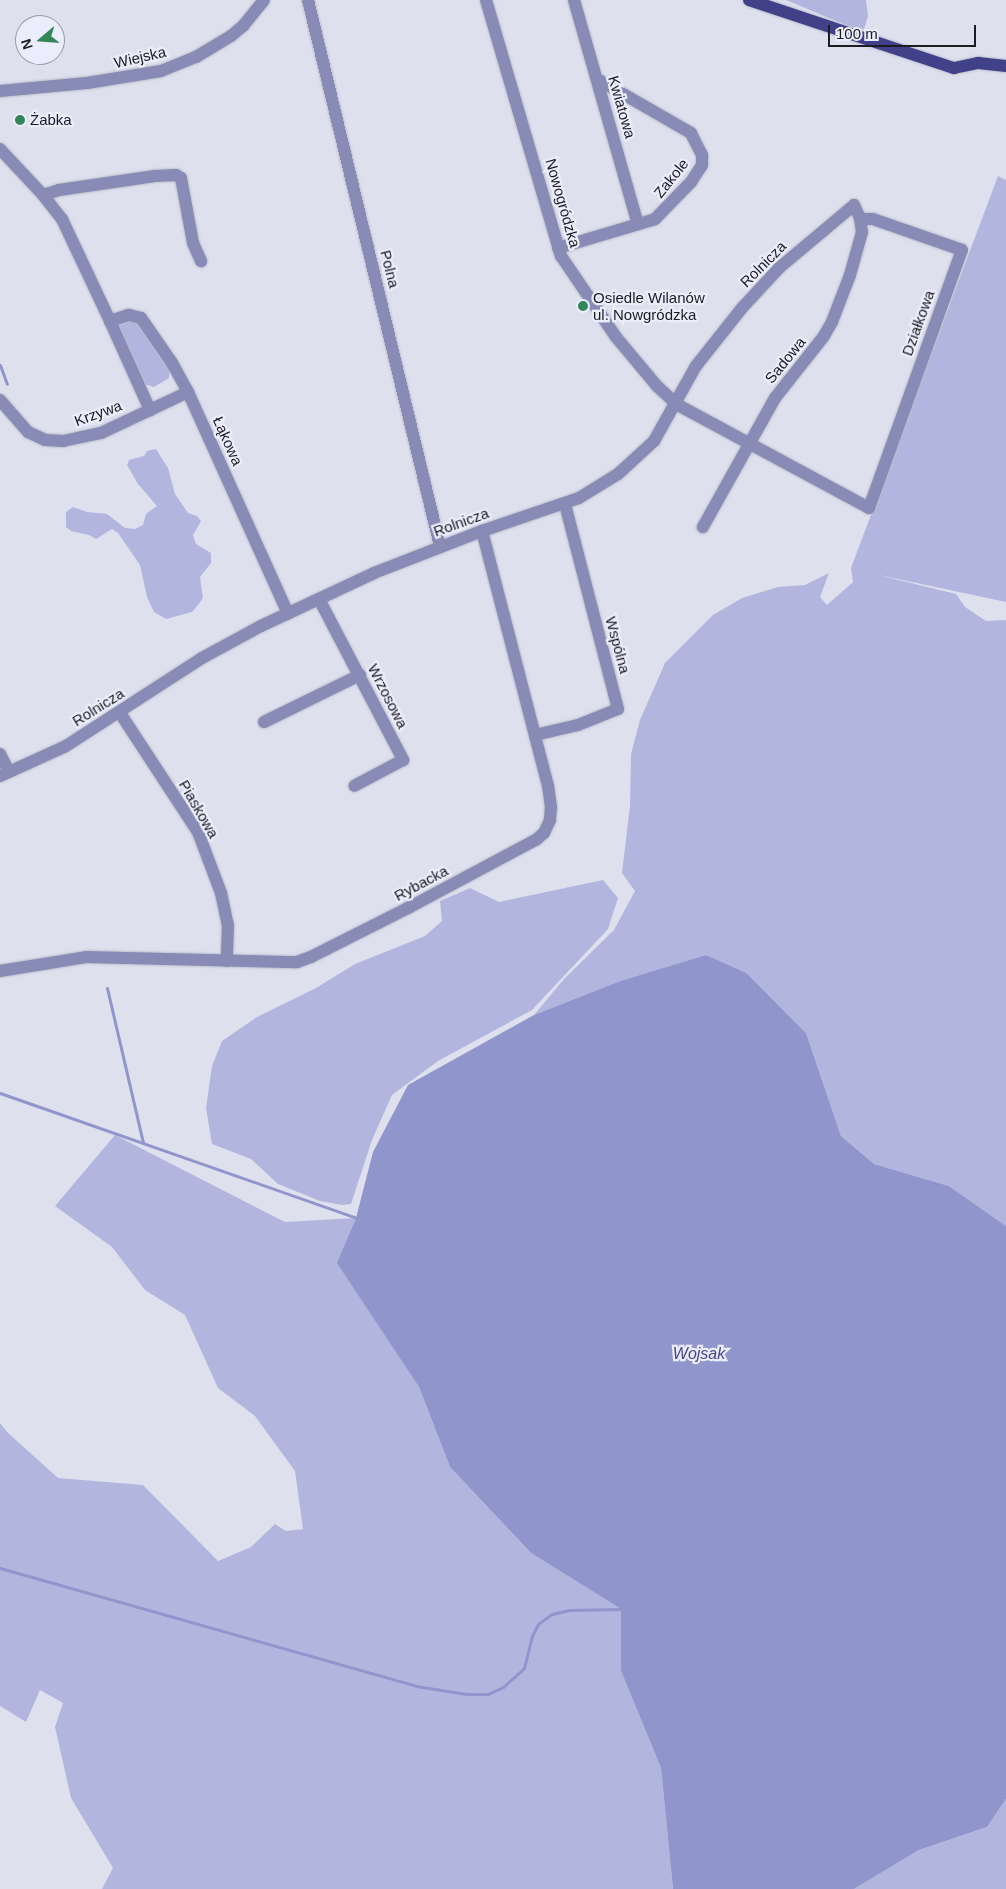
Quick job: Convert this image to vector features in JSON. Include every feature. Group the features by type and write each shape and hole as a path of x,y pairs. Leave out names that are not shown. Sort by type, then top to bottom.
{"main road":[{"path":"749,0 954,68 978,63 1006,66"}],"street":[{"name":"Wiejska","path":"0,91 87,84 167,68 196,57 232,36 264,0"},
{"name":"Polna","path":"308,0 440,546"},
{"name":"Nowogródzka","path":"486,0 558,248 566,266 616,336 656,386 676,404 868,508"},
{"name":"Kwiatowa","path":"574,0 638,224"},
{"name":"Zakole","path":"558,248 655,219 664,212 700,171 702,155 691,133 596,79"},
{"path":"0,149 43,195 70,235 150,410"},
{"path":"43,195 60,190 155,176 176,175 181,178 193,243 201,262"},
{"name":"Rolnicza","path":"4,774 66,746 120,713 202,658 288,613 374,573 440,546 565,504 593,490 634,462 654,441 676,404 682,389 706,352 764,283 794,254 854,205"},
{"name":"Sadowa","path":"704,527 775,398 824,336 832,322 850,275 862,232 860,219 854,205"},
{"name":"Działkowa","path":"860,219 873,219 962,250 868,508"},
{"name":"Łąkowa","path":"110,321 129,315 141,318 172,362 188,392 288,613"},
{"name":"Krzywa","path":"0,400 28,432 44,440 54,441 96,435 188,392"},
{"name":"Wspólna","path":"535,735 578,725 618,709 565,504"},
{"name":"Rybacka","path":"0,971 86,957 297,962 311,957 408,908 537,839 544,833 550,820 551,807 535,735 482,531"},
{"name":"Wrzosowa","path":"319,599 403,760 354,786"},
{"path":"264,722 360,675"},
{"name":"Piaskowa","path":"120,713 198,832 221,893 228,926 227,961"},
{"path":"0,754 4,774"}],"shaded area":[{"path":"786,0 866,0 868,16 864,29 848,26"},
{"path":"998,176 1006,180 1006,602 874,574 956,594 965,607 986,621 1006,620 1006,1226 949,1186 874,1164 841,1136 806,1033 746,974 706,955 620,981 534,1015 564,979 614,930 635,891 622,873 630,806 631,754 640,720 665,663 713,615 742,598 778,587 805,585 829,573 820,597 827,605 853,582 851,568"},
{"path":"127,321 136,321 170,367 169,378 154,387 144,384 117,325"},
{"path":"156,449 168,468 175,494 188,513 197,516 201,521 193,535 196,544 211,553 211,563 200,577 203,598 192,612 166,619 154,612 147,597 140,565 118,533 112,529 96,539 89,535 71,531 66,527 66,512 73,507 87,512 107,514 125,528 135,529 143,525 146,514 157,506 138,484 127,465 129,460 144,456 147,451"},
{"path":"603,880 618,898 608,929 532,1010 438,1061 392,1095 372,1140 351,1204 342,1205 320,1201 278,1184 251,1159 212,1144 206,1108 212,1066 222,1041 257,1017 316,988 355,964 425,936 442,921 440,901 470,888 499,902"},
{"path":"115,1135 285,1222 356,1218 338,1263 419,1387 450,1467 531,1553 621,1609 621,1671 661,1768 673,1889 102,1889 113,1868 71,1798 55,1727 63,1703 40,1690 26,1722 0,1706 0,1423 7,1432 58,1478 143,1485 218,1561 251,1547 275,1524 286,1531 303,1529 295,1471 255,1416 218,1388 185,1315 145,1290 112,1247 55,1206"},
{"path":"1006,1799 1006,1889 854,1889 919,1850 987,1827"}],"water":[{"name":"Wojsak","path":"706,955 746,973 806,1033 841,1136 874,1164 949,1186 1006,1226 1006,1799 987,1827 919,1850 854,1889 673,1889 661,1768 621,1671 621,1609 531,1553 450,1467 419,1387 337,1263 356,1218 373,1152 408,1085 534,1015 620,981"}],"waterway":[{"path":"0,365 7,384"},
{"path":"107,988 143,1143"},
{"path":"0,1093 356,1218"},
{"path":"0,1568 416,1686 466,1694 488,1694 503,1687 524,1668 532,1636 538,1624 552,1614 569,1610 621,1609"}],"place":[{"name":"Żabka","path":"20,120"},
{"name":"Osiedle Wilanów ul. Nowgródzka","path":"583,306"}]}
